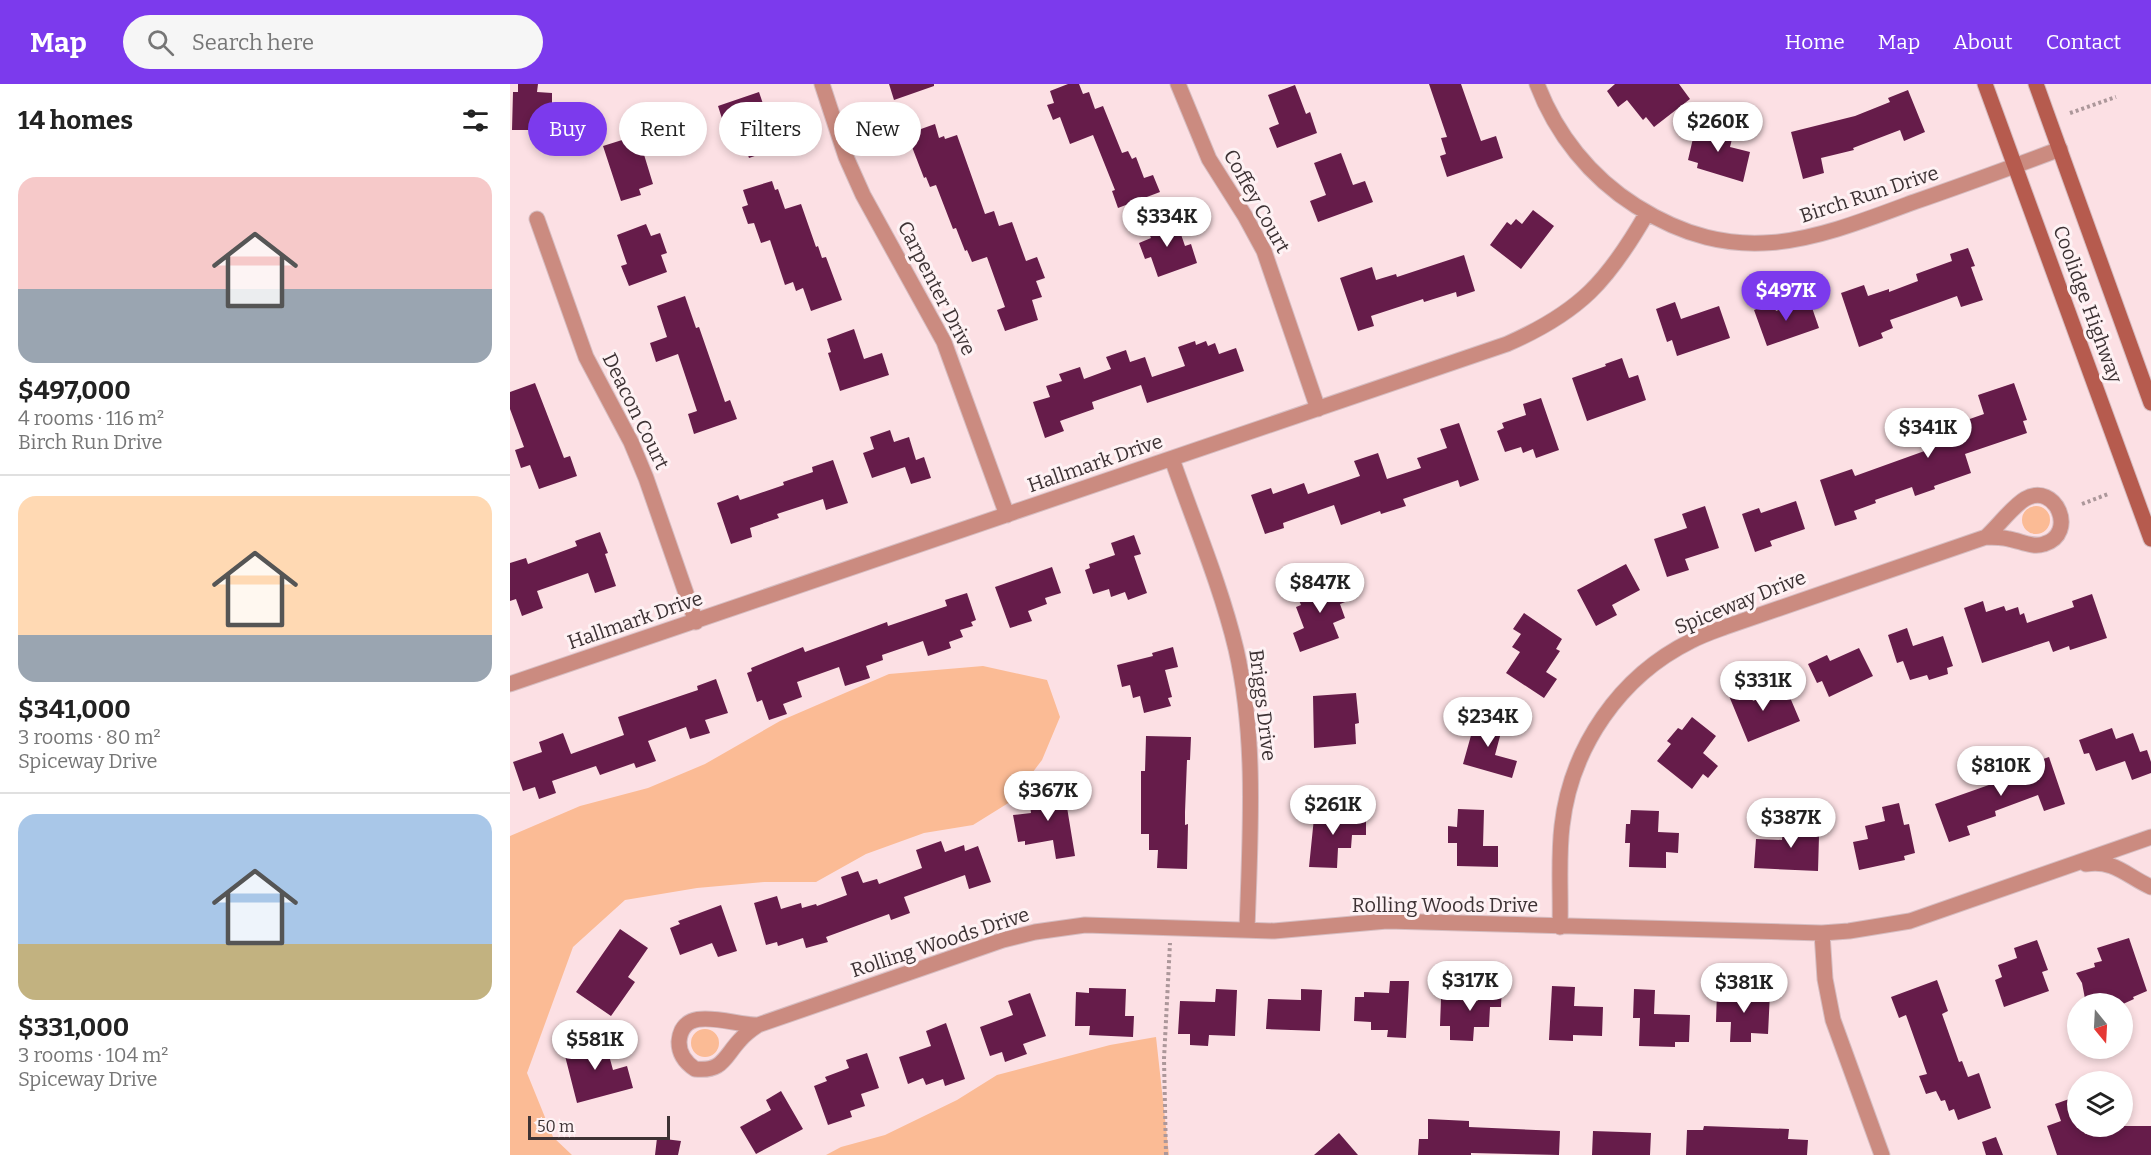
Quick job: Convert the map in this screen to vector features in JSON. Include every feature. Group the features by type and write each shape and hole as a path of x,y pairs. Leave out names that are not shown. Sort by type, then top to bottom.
{"main road":[{"name":"Coolidge Highway","path":"1985,84 2151,539"},
{"name":"Coolidge Highway","path":"2036,84 2151,403"}],"street":[{"name":"Carpenter Drive","path":"822,84 846,157 863,195 944,342 1007,515"},
{"name":"Coffey Court","path":"1178,84 1209,159 1264,251 1318,409"},
{"name":"Birch Run Drive","path":"1537,84 1556,123 1582,161 1612,189 1647,213 1678,228 1727,242 1781,243 1830,233 2060,149"},
{"name":"Hallmark Drive","path":"510,684 1507,344 1557,318 1600,283 1619,260 1647,213"},
{"name":"Deacon Court","path":"537,219 586,357 631,442 646,477 696,622"},
{"name":"Briggs Drive","path":"1172,459 1227,618 1240,673 1250,766 1247,930"},
{"name":"Spiceway Drive","path":"1560,927 1562,825 1572,782 1590,736 1613,704 1634,681 1683,645 1717,630 1986,537 2010,539 2028,545 2047,544 2059,533 2060,510 2054,502 2043,495 2028,497 1986,537"},
{"name":"Rolling Woods Drive","path":"758,1025 697,1018 691,1021 682,1032 679,1046 681,1054 695,1069 713,1069 725,1061 741,1038 758,1025 1003,940 1035,932 1085,925 1290,930 1387,921 1822,933 1849,931 1910,921 2151,837"},
{"name":"Rolling Woods Drive","path":"2065,868 2091,863 2111,865 2126,871 2151,887"},
{"path":"1822,933 1825,979 1833,1020 1882,1155"}],"path":[{"path":"2070,113 2116,97"},
{"path":"2082,504 2108,494"},
{"path":"1166,1155 1164,1059 1170,939"}],"shaded area":[{"path":"2036,506 2046,510 2050,520 2046,530 2036,534 2026,530 2022,520 2026,510"},
{"path":"983,666 1047,680 1060,717 1042,760 1010,802 973,825 924,833 866,854 816,882 764,882 697,888 625,900 573,947 527,1073 553,1137 572,1155 510,1155 510,836 580,806 648,788 705,764 780,721 889,674"},
{"path":"705,1029 715,1033 719,1043 715,1053 705,1057 695,1053 691,1043 695,1033"},
{"path":"1156,1037 1169,1155 826,1155 841,1147 885,1135 957,1100 997,1075 1110,1045"}],"building":[{"path":"518,84 538,84 537,92 552,93 552,102 528,102 528,130 512,130 513,92 518,92"},
{"path":"889,84 934,84 934,86 894,100"},
{"path":"1068,84 1079,84 1083,94 1089,92 1095,109 1103,106 1122,153 1128,151 1132,159 1136,157 1144,178 1153,175 1160,192 1118,208 1112,191 1115,190 1093,135 1070,144 1060,117 1053,120 1047,105 1054,103 1050,91"},
{"path":"1429,84 1461,84 1481,141 1496,136 1503,158 1447,177 1440,156 1446,154 1441,138 1447,137"},
{"path":"1615,84 1679,84 1690,99 1654,127 1646,117 1643,120 1627,100 1618,107 1607,91"},
{"path":"1295,85 1306,114 1310,112 1317,133 1277,148 1269,128 1279,124 1268,95"},
{"path":"1908,90 1925,132 1904,141 1900,130 1853,148 1854,150 1821,158 1824,173 1803,179 1791,132 1855,116 1890,102 1888,98"},
{"path":"759,92 762,102 730,102"},
{"path":"1697,121 1721,127 1720,132 1733,135 1730,147 1750,152 1743,182 1697,168 1698,163 1688,160"},
{"path":"935,124 939,138 944,136 945,139 957,135 985,214 994,211 999,226 1012,222 1026,261 1037,257 1045,278 1036,281 1042,297 1032,300 1038,320 1005,331 997,310 1005,307 987,257 972,262 956,228 953,229 936,185 930,187 926,177 924,178 916,156 921,156 921,129"},
{"path":"619,141 619,156 644,156 653,184 639,189 641,195 621,201 606,156 607,145"},
{"path":"1341,153 1353,185 1365,181 1373,202 1318,222 1310,201 1326,195 1314,163"},
{"path":"772,181 775,190 778,189 785,209 801,204 816,247 818,246 822,258 826,257 842,300 811,311 803,288 796,291 793,282 785,285 770,240 761,243 754,223 748,224 742,207 748,205 743,190"},
{"path":"1533,210 1554,226 1521,269 1490,245 1507,222 1511,225 1516,219 1522,224"},
{"path":"1175,217 1185,246 1191,244 1197,263 1158,277 1151,257 1145,259 1139,243 1151,238 1146,226"},
{"path":"646,224 651,236 660,233 667,253 661,255 667,272 629,286 621,266 627,264 617,235"},
{"path":"1968,248 1975,266 1971,267 1983,300 1961,307 1957,296 1890,320 1893,328 1881,333 1883,338 1859,347 1841,293 1864,285 1868,296 1889,289 1889,292 1918,281 1916,274 1952,261 1950,254"},
{"path":"1464,255 1475,291 1457,297 1456,292 1424,302 1423,299 1371,316 1374,326 1358,331 1340,278 1372,267 1376,280 1396,274 1397,277"},
{"path":"685,296 696,328 699,327 725,402 730,400 737,419 694,434 688,414 697,411 678,354 656,362 650,343 667,337 657,306"},
{"path":"1809,299 1819,328 1767,346 1754,310 1773,303 1776,311"},
{"path":"1675,302 1681,319 1719,306 1730,338 1677,356 1672,340 1667,342 1656,309"},
{"path":"854,329 864,359 882,353 889,375 840,391 828,353 831,352 827,339"},
{"path":"1195,341 1196,345 1206,341 1208,346 1215,343 1219,354 1236,348 1244,371 1147,403 1141,385 1092,402 1094,409 1060,421 1064,431 1045,438 1033,402 1050,397 1046,386 1062,381 1059,374 1080,367 1084,379 1111,369 1106,357 1126,350 1130,362 1145,357 1152,377 1185,366 1178,347"},
{"path":"1622,358 1629,378 1638,375 1646,400 1587,421 1572,378"},
{"path":"535,383 564,458 570,456 577,476 539,489 530,465 521,468 515,450 524,447 510,409 510,392"},
{"path":"2014,383 2027,420 2023,421 2027,433 1965,454 1971,473 1934,486 1935,489 1915,496 1912,487 1875,500 1876,503 1854,511 1857,519 1835,526 1820,480 1852,469 1855,476 1969,435 1964,421 1984,414 1978,395"},
{"path":"1541,398 1559,450 1536,458 1533,449 1523,453 1521,447 1505,452 1497,431 1504,428 1502,423 1526,415 1523,404"},
{"path":"1459,423 1479,480 1460,487 1458,480 1403,499 1406,506 1381,514 1380,511 1341,525 1334,505 1283,523 1284,528 1265,534 1251,495 1271,488 1273,494 1304,483 1308,494 1360,476 1354,461 1378,453 1387,479 1421,468 1417,458 1447,448 1440,429"},
{"path":"890,430 894,442 909,437 916,460 924,457 931,478 911,484 905,467 872,478 863,453 874,449 870,437"},
{"path":"833,460 848,503 826,510 823,499 777,514 779,518 750,528 752,537 731,544 717,503 738,495 740,500 784,485 783,482 813,472 812,467"},
{"path":"1796,501 1805,529 1770,541 1772,546 1755,552 1742,514 1759,508 1761,513"},
{"path":"1705,506 1719,548 1685,559 1689,570 1667,577 1654,539 1687,528 1682,514"},
{"path":"600,532 616,586 595,593 588,573 537,591 543,608 522,616 516,599 510,601 510,563 526,558 528,564 577,546 575,541"},
{"path":"1134,535 1141,554 1134,556 1147,593 1128,600 1125,592 1111,597 1109,589 1093,594 1085,570 1090,568 1089,564 1115,555 1111,543"},
{"path":"1626,564 1640,590 1612,605 1617,615 1596,626 1577,590"},
{"path":"1052,567 1061,593 1045,598 1047,604 1028,611 1032,621 1010,628 995,587"},
{"path":"1347,581 1353,599 1340,604 1345,618 1333,623 1339,638 1300,652 1293,633 1304,628 1296,607 1301,605 1296,593 1323,583 1325,589"},
{"path":"967,593 976,620 971,622 973,626 960,630 963,637 949,642 951,648 928,656 923,641 882,655 883,660 866,666 870,678 845,686 839,667 797,682 802,697 783,704 787,714 769,720 762,700 757,702 747,673 752,671 751,668 803,647 805,652 887,622 888,626 947,606 945,600"},
{"path":"2092,594 2107,638 2070,650 2069,646 2053,652 2049,641 1982,663 1964,608 1983,601 1986,612 2004,606 2006,611 2018,607 2020,615 2024,613 2027,623 2074,607 2072,601"},
{"path":"1524,613 1562,639 1556,649 1560,651 1546,672 1557,679 1544,698 1506,673 1520,652 1512,647 1521,634 1513,629"},
{"path":"1907,628 1913,646 1943,636 1953,666 1947,668 1948,674 1929,680 1927,675 1910,680 1903,661 1897,663 1888,635"},
{"path":"1173,647 1178,667 1165,670 1172,697 1168,698 1171,706 1144,713 1140,696 1133,698 1130,685 1122,687 1117,665 1153,656 1152,653"},
{"path":"1859,648 1873,676 1829,697 1822,681 1817,683 1808,664 1827,655 1830,661"},
{"path":"716,679 728,713 705,720 710,733 690,739 686,727 648,741 656,761 636,768 634,763 600,775 596,766 552,781 556,793 539,799 535,787 523,791 513,762 542,752 539,742 563,733 571,754 624,735 618,717 698,690 697,686"},
{"path":"1746,684 1753,701 1786,688 1800,721 1748,742 1727,691"},
{"path":"1356,693 1359,723 1355,724 1356,744 1314,748 1313,696"},
{"path":"1477,714 1504,721 1495,755 1517,761 1512,778 1463,764"},
{"path":"1692,717 1716,736 1703,753 1718,766 1708,778 1703,774 1692,789 1657,761 1671,744 1667,741 1678,728 1682,730"},
{"path":"2112,728 2116,739 2133,733 2140,752 2147,750 2151,762 2151,773 2132,780 2125,761 2096,771 2089,753 2084,754 2079,740"},
{"path":"1146,736 1191,737 1190,760 1187,760 1185,812 1185,825 1188,824 1187,869 1157,868 1158,850 1149,850 1149,834 1141,834 1141,771 1145,771"},
{"path":"2049,757 2065,804 2044,811 2038,795 1995,811 1996,816 1967,826 1970,835 1949,842 1935,804 2003,780 2001,773"},
{"path":"1063,783 1075,856 1056,859 1053,840 1025,845 1025,841 1018,842 1013,815 1031,813 1030,804 1041,803 1038,786"},
{"path":"1899,803 1904,825 1909,824 1915,853 1904,856 1905,860 1859,870 1853,842 1868,839 1865,826 1885,821 1882,807"},
{"path":"1315,808 1346,809 1345,818 1366,818 1366,835 1352,835 1351,848 1338,848 1337,868 1309,867"},
{"path":"1458,809 1484,810 1483,846 1498,846 1498,867 1457,866 1457,843 1448,843 1448,826 1457,827"},
{"path":"1631,810 1659,811 1658,832 1679,833 1678,853 1666,852 1666,868 1629,867 1630,843 1625,843 1626,824 1630,824"},
{"path":"1798,816 1815,817 1814,836 1819,836 1818,871 1754,868 1756,839 1782,840 1783,828 1797,829"},
{"path":"941,841 945,852 964,845 965,851 978,846 991,882 969,889 965,875 904,897 910,913 891,920 889,914 826,937 828,942 806,948 803,938 778,946 777,942 766,945 754,903 777,896 781,909 801,903 802,908 816,904 817,906 847,895 841,877 858,871 863,883 877,879 879,884 922,868 916,850"},
{"path":"721,905 737,951 718,957 712,943 680,955 670,928 680,924 678,921"},
{"path":"620,929 648,948 628,977 635,982 611,1016 576,992"},
{"path":"2129,938 2147,991 2133,997 2133,993 2084,993 2082,983 2076,973 2095,967 2094,963 2102,961 2097,948"},
{"path":"2037,940 2048,970 2042,972 2049,991 2004,1007 1995,980 2002,977 1998,965 2017,958 2014,948"},
{"path":"1937,980 1948,1011 1942,1014 1959,1062 1962,1061 1968,1077 1979,1073 1991,1108 1958,1120 1954,1109 1949,1111 1945,1100 1941,1101 1936,1091 1926,1094 1919,1076 1927,1074 1906,1015 1899,1018 1891,997"},
{"path":"1390,981 1409,981 1406,1038 1387,1037 1388,1030 1371,1030 1371,1022 1354,1021 1355,997 1364,997 1364,992 1389,993"},
{"path":"1479,982 1502,983 1501,1007 1490,1007 1489,1027 1474,1027 1473,1041 1450,1040 1450,1026 1440,1026 1441,999 1478,1001"},
{"path":"1552,986 1575,987 1574,1006 1603,1007 1602,1036 1573,1035 1573,1041 1549,1040"},
{"path":"1089,988 1126,989 1125,1016 1134,1016 1133,1037 1089,1035 1090,1026 1075,1026 1076,992 1089,993"},
{"path":"1216,989 1237,990 1235,1036 1209,1035 1208,1046 1190,1045 1190,1034 1178,1034 1180,1001 1215,1002"},
{"path":"1301,989 1322,990 1320,1031 1266,1029 1268,999 1301,1000"},
{"path":"1634,989 1655,990 1654,1014 1690,1015 1689,1042 1675,1042 1675,1047 1639,1046 1640,1018 1633,1018"},
{"path":"1717,991 1770,993 1768,1034 1751,1033 1751,1042 1730,1042 1731,1022 1716,1022"},
{"path":"1030,993 1046,1036 1023,1044 1027,1054 1005,1062 1002,1052 990,1056 980,1027 1013,1015 1008,1001"},
{"path":"946,1023 965,1079 945,1086 943,1079 926,1085 923,1078 908,1084 899,1057 931,1046 926,1031"},
{"path":"604,1037 613,1070 627,1066 633,1088 577,1103 563,1048"},
{"path":"867,1053 879,1088 861,1094 865,1106 850,1111 852,1117 828,1125 814,1086 827,1081 825,1077 849,1068 846,1060"},
{"path":"781,1091 803,1129 756,1154 740,1127 771,1110 766,1100"},
{"path":"2067,1100 2067,1137 2133,1137 2133,1126 2151,1126 2151,1155 2057,1155 2047,1126 2061,1121 2055,1104"},
{"path":"1428,1119 1469,1121 1469,1127 1560,1131 1559,1155 1471,1153 1471,1155 1418,1155 1419,1139 1428,1139"},
{"path":"1704,1126 1789,1129 1788,1139 1808,1140 1807,1155 1686,1155 1687,1130 1703,1130"},
{"path":"1593,1131 1651,1133 1650,1155 1592,1155"},
{"path":"1339,1133 1358,1155 1314,1155"},
{"path":"1996,1137 2003,1155 1986,1155 1982,1142"},
{"path":"657,1138 681,1141 678,1155 655,1155"}]}
